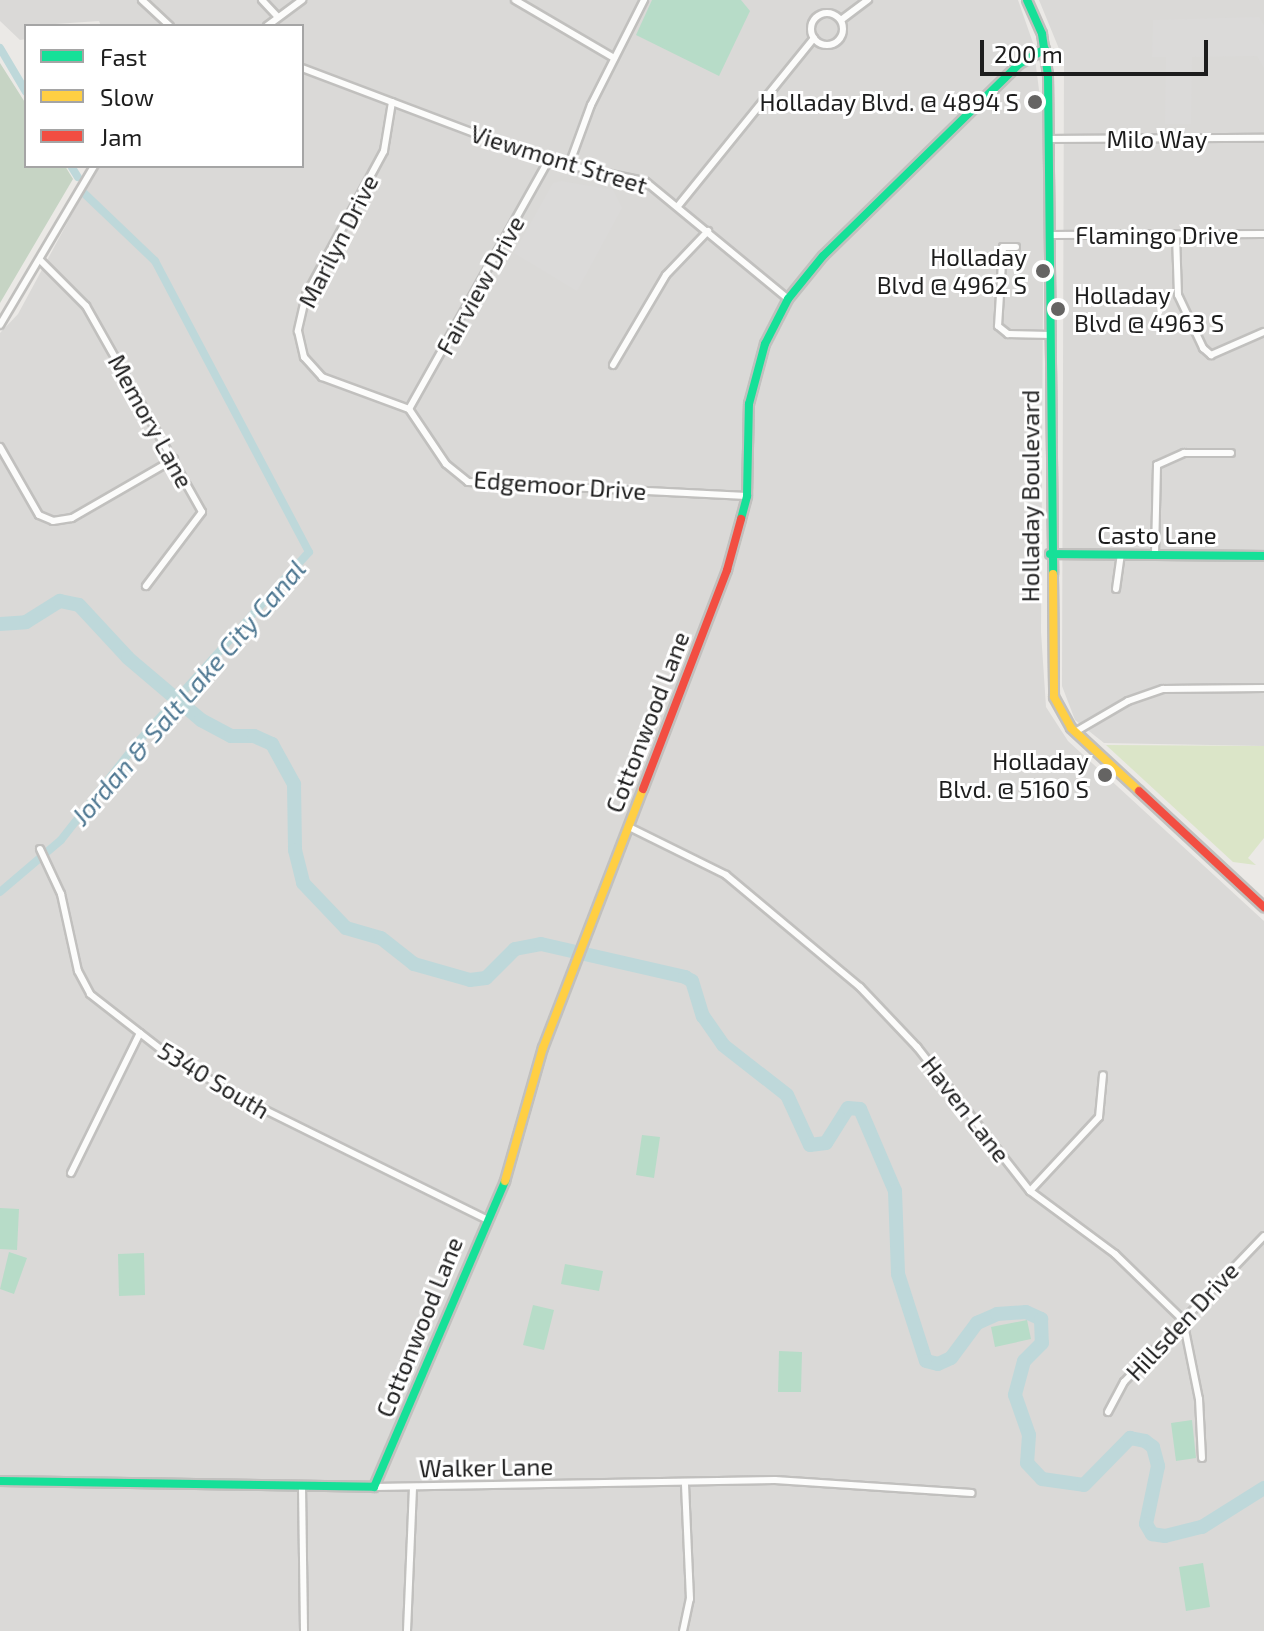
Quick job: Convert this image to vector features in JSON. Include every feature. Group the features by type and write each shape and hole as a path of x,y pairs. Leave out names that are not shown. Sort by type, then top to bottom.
{"street":[{"path":"142,0 168,24"},
{"path":"262,0 278,17"},
{"path":"269,24 302,0"},
{"path":"515,0 614,58"},
{"path":"569,165 614,58 644,0"},
{"path":"841,20 868,0"},
{"name":"Holladay Boulevard","path":"1027,0 1045,49 1049,139 1051,685 1058,708 1075,732 1264,907"},
{"path":"678,206 814,38 812,26 818,16 830,13 841,20 843,32 837,42 825,44 814,38"},
{"name":"Cottonwood Lane","path":"374,1487 516,1151 543,1048 727,570 747,496 753,385 788,299 823,256 1019,64 1045,49"},
{"name":"Viewmont Street","path":"304,69 548,161 639,179 678,206 788,299"},
{"name":"Marilyn Drive","path":"392,102 384,151 306,295 298,331 304,357 322,377 409,409"},
{"name":"Milo Way","path":"1049,139 1264,138"},
{"name":"Fairview Drive","path":"409,409 548,161"},
{"path":"0,325 93,168"},
{"path":"613,365 666,275 708,231"},
{"name":"Flamingo Drive","path":"1050,235 1264,234"},
{"path":"1176,235 1178,295 1203,348 1211,355 1264,332"},
{"path":"1016,247 1003,247 998,326 1008,334 1050,335"},
{"name":"Memory Lane","path":"40,260 86,306 202,512 146,586"},
{"name":"Edgemoor Drive","path":"409,409 446,464 468,482 747,496"},
{"path":"0,447 39,515 53,521 72,518 174,459"},
{"path":"1155,554 1157,465 1184,453 1231,453"},
{"name":"Casto Lane","path":"1050,554 1264,556"},
{"path":"1116,589 1121,555"},
{"path":"1075,732 1128,701 1163,689 1264,688"},
{"name":"Haven Lane","path":"629,827 726,875 870,995 917,1047 1030,1191 1115,1254 1183,1320"},
{"name":"5340 South","path":"40,849 61,894 82,985 140,1033 245,1100 486,1219"},
{"path":"71,1173 140,1033"},
{"path":"1030,1191 1099,1117 1103,1075"},
{"name":"Hillsden Drive","path":"1108,1412 1118,1390 1264,1236"},
{"path":"1183,1320 1199,1399 1202,1458"},
{"name":"Walker Lane","path":"0,1481 413,1488 873,1483 972,1493"},
{"path":"683,1631 690,1592 683,1537 685,1485"},
{"path":"302,1487 304,1631"},
{"path":"410,1629 413,1488"}],"shaded area":[{"path":"0,0 1018,0 1033,43 1044,129 1041,632 1046,707 1068,741 1264,921 1264,1631 0,1631 0,333 18,314 97,168 304,168 304,24 100,24 99,21 24,24 24,39 20,40 0,21"},
{"path":"1039,0 1264,0 1264,746 1104,743 1075,720 1062,686 1064,61"},
{"path":"1259,17 1264,25 1264,68 1257,56 1192,57 1191,124 1165,124 1166,57 1152,57 1153,20"},
{"path":"561,181 613,190 622,208 577,291 514,253 553,183"}],"green space":[{"path":"652,0 741,0 750,11 719,76 636,35"},
{"path":"0,63 24,101 24,168 66,168 73,179 0,303"},
{"path":"1106,745 1264,746 1264,838 1248,858 1256,865 1233,862"},
{"path":"642,1135 660,1137 654,1178 636,1175"},
{"path":"0,1208 19,1209 17,1250 0,1249"},
{"path":"9,1252 27,1258 14,1294 0,1289"},
{"path":"144,1253 145,1295 119,1296 118,1254"},
{"path":"565,1264 603,1271 599,1291 561,1284"},
{"path":"533,1305 554,1310 544,1350 523,1345"},
{"path":"1027,1320 1031,1339 995,1347 991,1327"},
{"path":"779,1351 802,1352 801,1392 778,1392"},
{"path":"1192,1420 1196,1458 1176,1461 1171,1423"},
{"path":"1203,1563 1210,1607 1186,1611 1179,1567"}],"waterway":[{"name":"Jordan & Salt Lake City Canal","path":"0,48 24,89"},
{"name":"Jordan & Salt Lake City Canal","path":"72,168 78,177"},
{"name":"Jordan & Salt Lake City Canal","path":"0,892 61,840 137,743 309,552 155,261 85,194"},
{"path":"0,624 26,622 60,601 79,605 128,658 201,720 231,736 254,736 272,744 294,784 295,850 303,883 346,928 381,938 414,964 470,980 486,978 515,949 541,944 685,977 692,981 703,1016 723,1045 787,1095 810,1145 826,1143 848,1108 860,1109 895,1191 898,1274 926,1361 938,1364 951,1358 977,1323 997,1314 1026,1312 1041,1319 1042,1343 1024,1361 1015,1395 1029,1435 1027,1463 1042,1479 1084,1485 1130,1438 1145,1441 1153,1447 1158,1466 1146,1524 1152,1534 1165,1536 1202,1527 1264,1488"}],"traffic: fast":[{"path":"1027,0 1042,34 1048,75 1053,574"},
{"path":"741,519 747,496 749,404 765,344 788,299 823,256 1019,64 1045,49"},
{"path":"1050,554 1264,556"},
{"path":"0,1481 374,1487 505,1181"}],"traffic: slow":[{"path":"1053,574 1054,697 1071,728 1139,791"},
{"path":"505,1181 543,1048 643,789"}],"traffic: jam":[{"path":"643,789 727,570 741,519"},
{"path":"1139,791 1264,907"}],"place":[{"name":"Holladay Blvd. @ 4894 S","path":"1035,102"},
{"name":"Holladay Blvd @ 4962 S","path":"1043,271"},
{"name":"Holladay Blvd @ 4963 S","path":"1058,309"},
{"name":"Holladay Blvd. @ 5160 S","path":"1105,775"}]}
